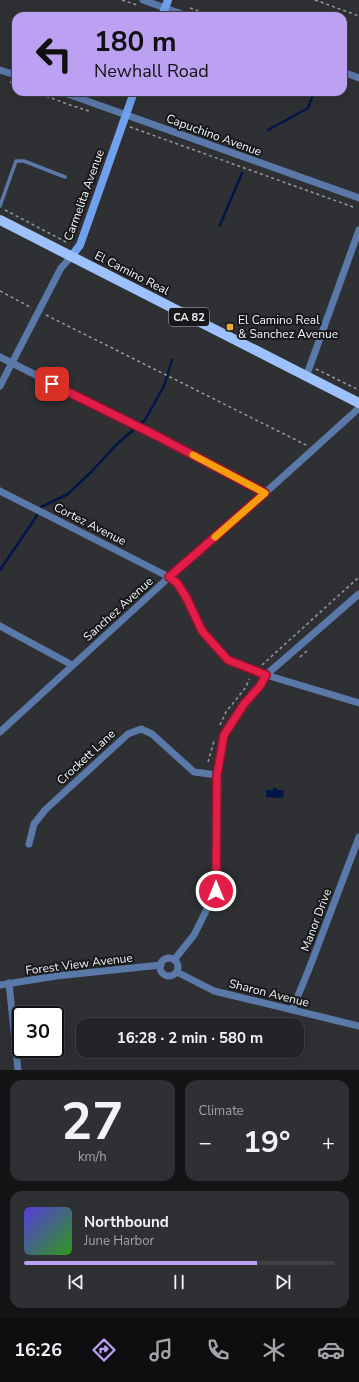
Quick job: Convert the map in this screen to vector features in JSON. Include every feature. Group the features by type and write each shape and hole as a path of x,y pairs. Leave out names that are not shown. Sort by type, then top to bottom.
{"main road":[{"name":"El Camino Real","path":"0,220 359,403"}],"street":[{"path":"143,0 166,4 180,12"},
{"path":"0,70 12,74"},
{"path":"347,74 359,78"},
{"name":"Capuchino Avenue","path":"73,96 359,198"},
{"name":"Carmelita Avenue","path":"0,386 60,268 71,257 80,244 133,96"},
{"path":"306,377 359,230"},
{"path":"0,357 265,493"},
{"name":"Sanchez Avenue","path":"0,732 169,577 359,408"},
{"name":"Cortez Avenue","path":"0,491 169,577 177,583 186,597 202,631 228,660 266,675 359,703"},
{"path":"174,960 194,935 216,891 217,775 224,735 244,704 260,686 266,675 359,594"},
{"path":"0,626 72,665"},
{"name":"Crockett Lane","path":"29,844 34,824 45,810 128,734 141,729 152,734 194,772 217,775"},
{"name":"Manor Drive","path":"292,1010 359,837"},
{"path":"166,959 174,960 178,967 177,972 167,976 161,970 161,965 166,959"},
{"name":"Forest View Avenue","path":"0,986 9,983 56,976 161,965"},
{"name":"Sharon Avenue","path":"177,972 214,991 359,1026"},
{"path":"9,983 18,1070"}],"lane":[{"path":"0,206 16,162 24,161 65,177"}],"path":[{"path":"315,0 359,16"},
{"path":"184,6 201,12"},
{"path":"46,96 90,111"},
{"path":"128,132 130,126 356,208"},
{"path":"0,206 68,243"},
{"path":"0,291 314,449"},
{"path":"317,365 316,369 359,390"},
{"path":"262,665 359,577"}],"water":[{"path":"273,788 277,788 277,790 284,790 283,798 266,797 266,790 273,790"}],"waterway":[{"path":"268,130 308,108 312,96"},
{"path":"220,225 242,173"},
{"path":"0,570 34,520 41,507 68,494 118,443 145,420 164,386 172,360"}],"slow traffic":[{"path":"193,455 265,493 215,537"}],"place":[{"name":"El Camino Real & Sanchez Avenue","path":"230,327"}],"route":[{"path":"52,384 159,437 265,493 169,577 177,583 186,597 202,631 228,660 266,675 260,686 244,704 224,735 217,775 216,891"}]}
